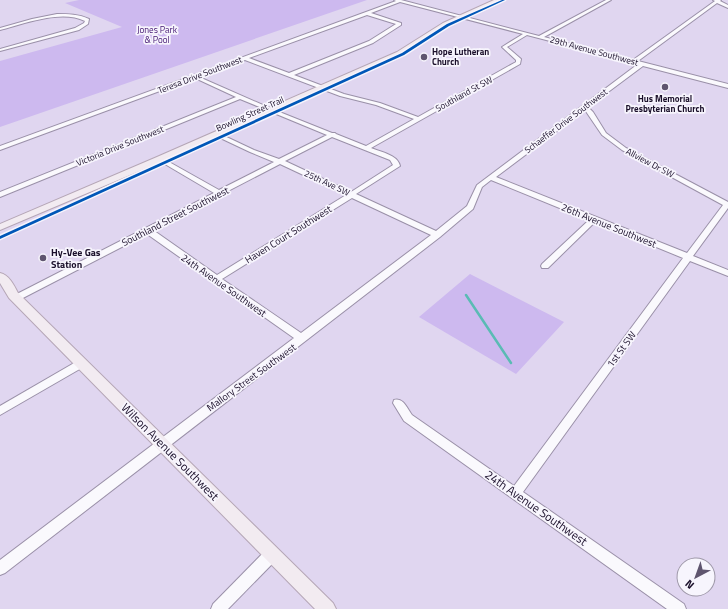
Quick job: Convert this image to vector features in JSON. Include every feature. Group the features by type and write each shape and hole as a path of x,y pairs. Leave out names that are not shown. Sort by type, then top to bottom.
{"main road":[{"path":"0,227 32,215 160,159 404,50 440,26 498,0"},
{"path":"0,233 32,215"},
{"name":"Wilson Avenue Southwest","path":"0,276 15,296 327,609"},
{"name":"Wilson Avenue Southwest","path":"0,287 4,292 15,296"}],"street":[{"path":"540,37 608,0"},
{"path":"633,62 717,0 728,7"},
{"name":"29th Avenue Southwest","path":"398,1 728,86"},
{"name":"Teresa Drive Southwest","path":"0,148 196,77 398,1"},
{"path":"289,75 371,42 399,24 366,13"},
{"path":"0,29 49,17 72,15 82,17 87,20 86,24 77,29 0,50"},
{"name":"Southland St SW","path":"367,148 518,63 519,60 517,57 504,47 526,34"},
{"path":"244,58 322,87 378,104 419,119"},
{"name":"Schaeffer Drive Southwest","path":"490,178 642,64"},
{"path":"196,77 270,110 367,148"},
{"name":"Victoria Drive Southwest","path":"0,195 240,97"},
{"name":"Allview Dr SW","path":"585,107 591,112 604,134 620,147 728,205"},
{"name":"25th Ave SW","path":"216,134 437,235"},
{"name":"Southland Street Southwest","path":"15,296 333,134"},
{"name":"Haven Court Southwest","path":"216,279 393,170 397,166 396,162 367,148"},
{"path":"160,159 219,193"},
{"name":"26th Avenue Southwest","path":"490,178 728,273"},
{"name":"Mallory Street Southwest","path":"0,568 302,339 466,212 479,186 490,178"},
{"name":"1st St SW","path":"515,494 728,205"},
{"path":"545,266 594,219"},
{"name":"24th Avenue Southwest","path":"147,230 302,339"},
{"path":"0,411 81,363"},
{"name":"24th Avenue Southwest","path":"398,403 408,418 679,609"},
{"path":"218,609 272,554"}],"green space":[{"name":"Jones Park & Pool","path":"79,0 367,0 0,127 0,61 122,27 65,3"},
{"path":"470,274 564,322 516,374 419,317"}],"waterway":[{"path":"466,295 511,363"}],"cycle path":[{"name":"Bowling Street Trail","path":"0,238 403,54 448,25 504,0"}],"place":[{"name":"Hope Lutheran Church","path":"424,57"},
{"name":"Hus Memorial Presbyterian Church","path":"665,87"},
{"name":"Hy-Vee Gas Station","path":"43,258"}]}
